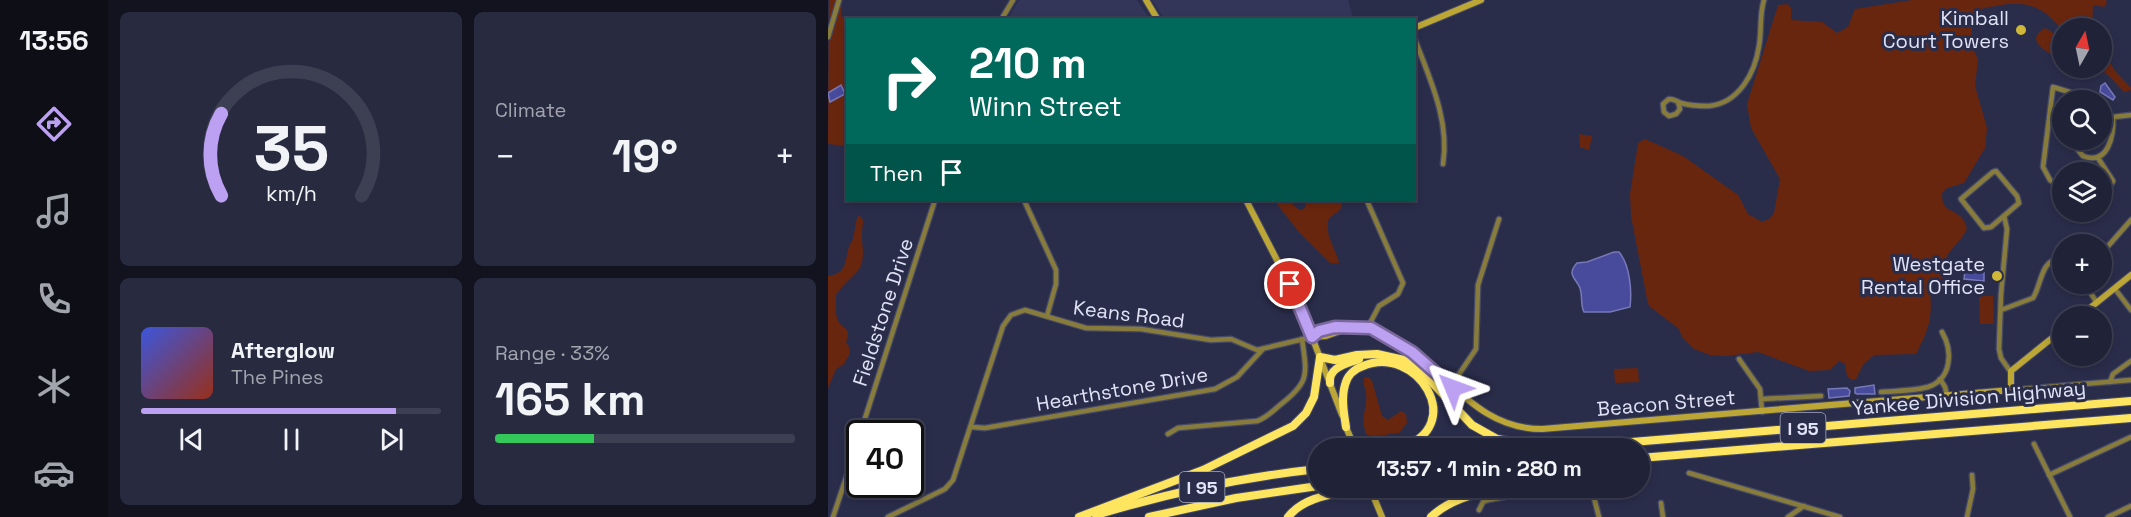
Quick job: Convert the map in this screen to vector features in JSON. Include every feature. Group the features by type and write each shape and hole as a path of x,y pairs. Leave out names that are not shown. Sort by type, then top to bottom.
{"highway":[{"path":"1330,383 1330,375 1334,370 1360,358 1377,354"},
{"path":"1079,517 1211,466 1290,428 1300,420 1313,401 1320,357 1335,360 1357,355 1377,354 1400,359 1415,366 1468,422 1493,438"},
{"path":"1346,427 1344,391 1346,382 1359,368 1373,363 1385,363 1402,367 1417,376 1431,394 1434,410 1432,422 1420,438"},
{"name":"Yankee Division Highway","path":"1650,441 2131,401"},
{"name":"Yankee Division Highway","path":"1650,458 2131,418"},
{"path":"1650,462 1716,452"},
{"name":"I 95","path":"1089,517 1194,489 1308,468"},
{"name":"I 95","path":"1149,517 1219,501 1308,488"},
{"path":"1288,517 1298,507 1322,498"},
{"path":"1431,517 1446,505 1461,498"}],"street":[{"path":"828,37 839,0"},
{"path":"1002,18 1013,0"},
{"path":"1146,0 1157,18"},
{"path":"1416,27 1481,0"},
{"path":"1678,102 1695,106 1713,105 1729,99 1741,90 1757,56 1764,0"},
{"path":"1416,44 1438,104 1445,143 1443,164"},
{"path":"2052,95 2043,167 2052,181"},
{"path":"2079,150 2082,156 2090,159 2098,158 2105,152 2111,139 2113,117 2131,115"},
{"path":"2098,158 2101,162"},
{"path":"1993,171 1996,171 2019,200 2017,205 2004,216 1990,227 1983,227 1961,202 1961,198 1993,171"},
{"name":"Fieldstone Drive","path":"865,420 935,201"},
{"path":"1024,201 1056,270 1056,284 1047,316"},
{"path":"1247,201 1282,268 1312,337 1351,438"},
{"path":"1368,203 1403,283 1398,294 1379,306 1368,327"},
{"path":"2004,216 2007,229 1999,351 2010,371 2011,390 2131,380"},
{"path":"1451,386 1476,350 1477,290 1484,260 1499,219"},
{"path":"2112,242 2131,220"},
{"path":"2001,310 2034,298 2044,268 2052,262"},
{"path":"2093,306 2131,275"},
{"path":"2115,290 2131,310"},
{"path":"2091,294 2097,303"},
{"name":"Keans Road","path":"888,517 951,484 1006,320 1021,310 1029,310 1086,327 1148,330 1211,340 1231,339 1255,350 1263,350"},
{"name":"Beacon Street","path":"1312,337 1324,329 1368,327 1381,332 1412,352 1489,416 1510,425 1530,429 1557,429 2011,390"},
{"path":"1881,392 1925,388 1940,379 1947,371 1949,361 1948,346 1942,332"},
{"path":"1263,350 1312,337"},
{"path":"2010,371 2052,338"},
{"path":"1168,434 1178,428 1257,421 1267,416 1293,395 1302,383 1306,367 1302,339"},
{"name":"Hearthstone Drive","path":"972,427 985,428 1215,389 1237,378 1263,350"},
{"path":"1740,359 1758,385 1762,399 1762,412"},
{"path":"2110,382 2113,374 2131,361"},
{"path":"1940,379 1947,396"},
{"path":"1762,399 1821,396"},
{"path":"2049,475 2131,438"},
{"path":"2034,444 2070,517"},
{"path":"1689,473 1840,517"},
{"path":"1967,517 1973,489 1972,475"},
{"name":"Fieldstone Drive","path":"834,517 846,479"},
{"path":"1374,498 1382,517"},
{"path":"1479,510 1483,503 1499,498"},
{"path":"1594,498 1599,517"},
{"path":"1661,503 1663,517"},
{"path":"1788,517 1804,506"},
{"path":"2108,517 2131,506"}],"shaded area":[{"path":"829,0 842,0 841,15 846,22 846,146 828,144"},
{"path":"1019,0 1137,0 1149,18 1009,18"},
{"path":"1152,0 1348,0 1353,18 1163,18"},
{"path":"1912,0 2106,0 2107,2 2104,7 2093,5 2092,18 2052,19 2036,8 2007,4 1981,9 1973,22 1970,43 1978,59 1975,86 1987,128 1985,148 1964,183 1947,188 1942,193 1942,200 1946,207 1963,219 1967,229 1944,262 1944,278 1929,282 1930,320 1916,354 1874,355 1863,365 1856,379 1852,380 1847,376 1845,364 1839,361 1830,370 1809,371 1758,352 1726,356 1710,355 1694,349 1682,337 1679,329 1649,306 1647,299 1631,216 1630,194 1638,143 1645,139 1683,156 1738,195 1748,214 1762,222 1769,219 1774,213 1780,179 1751,128 1747,104 1778,5 1788,4 1791,8 1791,20 1822,22 1837,33 1848,27 1855,9"},
{"path":"2045,28 2052,32 2052,55 2040,47 2037,42 2036,38"},
{"path":"2112,66 2131,88 2124,92 2111,78"},
{"path":"2105,83 2110,90 2100,90"},
{"path":"841,85 845,94 830,102 828,93"},
{"path":"1579,134 1592,136 1589,150 1580,147"},
{"path":"1277,201 1289,201 1299,210 1304,209 1308,201 1343,201 1340,210 1329,218 1328,224 1329,236 1339,263 1330,263 1298,231"},
{"path":"859,215 863,220 862,262 859,269 836,295 837,318 848,331 846,342 850,353 844,364 836,369 828,388 828,276 839,272 844,266"},
{"path":"1619,252 1626,264 1631,293 1630,307 1610,312 1584,312 1580,288 1572,274 1574,267 1577,263 1587,262"},
{"path":"1965,271 1984,271 1984,281 1964,279"},
{"path":"1979,296 1993,296 1994,324 1980,324"},
{"path":"1638,368 1639,382 1615,383 1614,369"},
{"path":"1369,377 1382,416 1388,420 1401,411 1406,414 1407,423 1399,433 1378,436 1366,434 1364,378"},
{"path":"1874,385 1875,394 1855,393 1855,388"},
{"path":"1847,388 1850,391 1849,396 1829,398 1828,389"}],"place":[{"name":"Kimball Court Towers","path":"2021,30"},
{"name":"Westgate Rental Office","path":"1997,276"}],"route":[{"path":"1290,284 1312,337 1319,331 1335,327 1371,328 1412,352 1453,388"}]}
